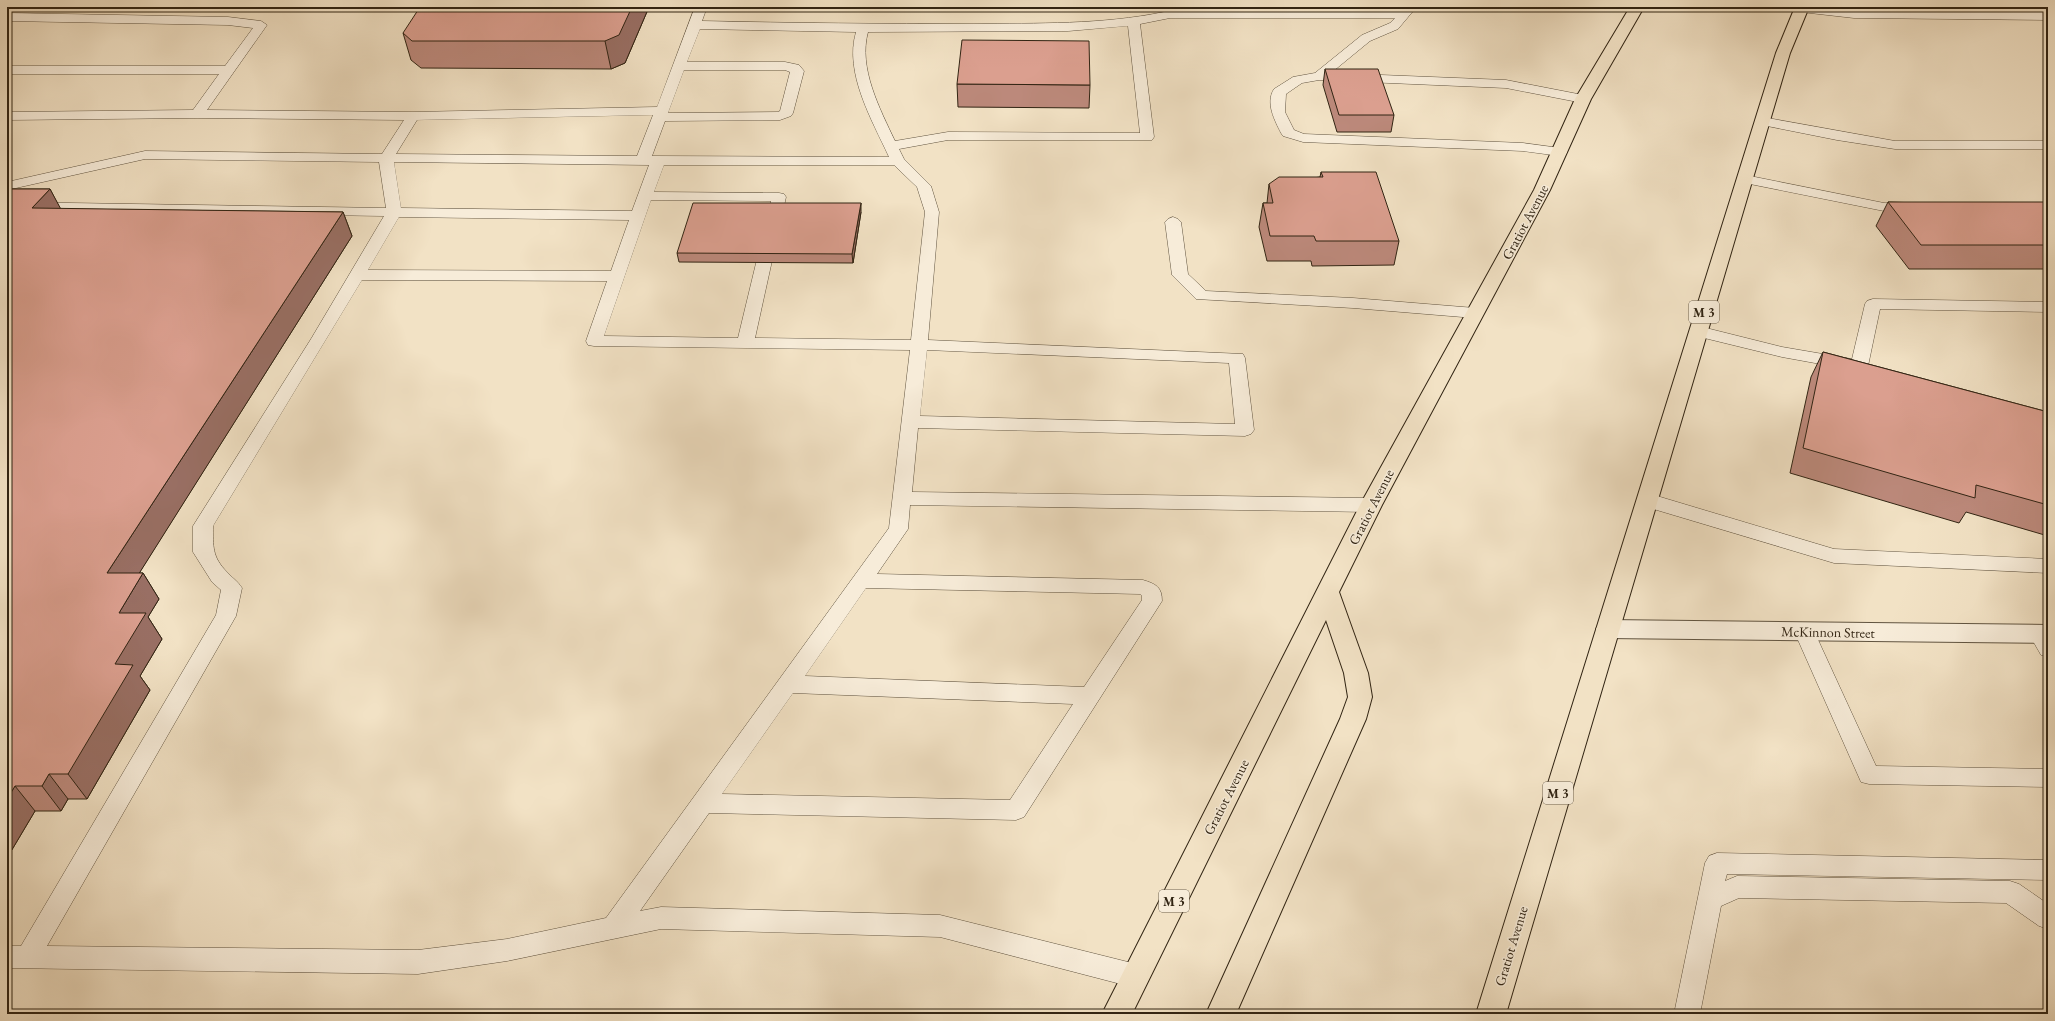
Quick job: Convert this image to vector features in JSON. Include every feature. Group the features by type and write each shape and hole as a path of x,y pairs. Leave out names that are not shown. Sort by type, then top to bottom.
{"main road":[{"name":"Gratiot Avenue","path":"1117,1014 1371,505 1542,190 1583,99 1637,7"},
{"name":"Gratiot Avenue","path":"1491,1014 1762,121 1783,53 1801,8"},
{"path":"1221,1014 1354,719 1360,697 1356,673 1328,592"}],"street":[{"name":"McKinnon Street","path":"1608,629 1804,631 2045,639"}],"lane":[{"path":"212,20 224,7"},
{"path":"701,7 660,114 650,160 645,196 594,341 919,345 1237,358 1245,430 909,422"},
{"path":"1801,8 1854,14 2048,16"},
{"path":"695,25 863,28 1068,27 1134,22 1170,11 1408,10"},
{"path":"1319,76 1366,38 1394,26 1408,10"},
{"path":"7,17 212,20 261,25 197,114"},
{"path":"7,186 145,155 650,160 894,153 948,136 1147,137 1134,22"},
{"path":"613,928 898,529 909,422 919,345 932,212 924,186 894,153 867,96 858,46 863,28"},
{"path":"7,116 197,114 413,116 660,114 780,116 786,113 797,71 794,68 785,66 679,66"},
{"path":"7,70 229,70"},
{"path":"1560,152 1523,147 1303,138 1288,133 1278,112 1279,92 1298,80 1319,76 1506,84 1583,99"},
{"path":"17,957 226,616 232,588 219,577 203,552 203,526 394,213 386,158 413,116"},
{"path":"1762,121 1837,136 1895,145 2048,145"},
{"path":"1745,179 1884,207 1923,207"},
{"path":"645,196 779,197 745,343"},
{"path":"7,206 638,216"},
{"path":"1173,222 1180,275 1202,296 1353,303 1475,313"},
{"path":"357,275 617,276"},
{"path":"1698,331 1782,352 1866,368 1873,304 2048,307"},
{"path":"901,498 1371,505"},
{"path":"1647,500 1834,556 2048,566"},
{"path":"703,803 1016,810 1152,601 1152,592 1143,586 861,581"},
{"path":"1804,631 1869,775 2048,778"},
{"path":"788,684 1090,696"},
{"path":"1687,1014 1710,900 1716,862 2048,870"},
{"path":"1710,900 1738,887 2010,892 2048,918"},
{"path":"17,957 418,962 507,950 661,918 940,926 1136,976"}],"building":[{"path":"420,7 632,7 619,35 605,41 412,41 403,33"},
{"path":"962,40 1089,41 1090,85 957,84"},
{"path":"1325,69 1378,69 1394,115 1339,115"},
{"path":"1321,172 1376,172 1399,241 1316,241 1314,236 1270,236 1263,203 1273,203 1269,184 1279,177 1323,177"},
{"path":"7,189 50,189 32,208 343,212 107,573 143,573 119,613 146,613 115,664 133,665 68,774 49,774 42,786 15,786 7,799"},
{"path":"1888,202 2043,202 2048,207 2048,245 1921,245"},
{"path":"693,203 861,203 852,254 677,253"},
{"path":"1823,352 2048,412 2048,505 1976,485 1975,498 1803,448"}]}
